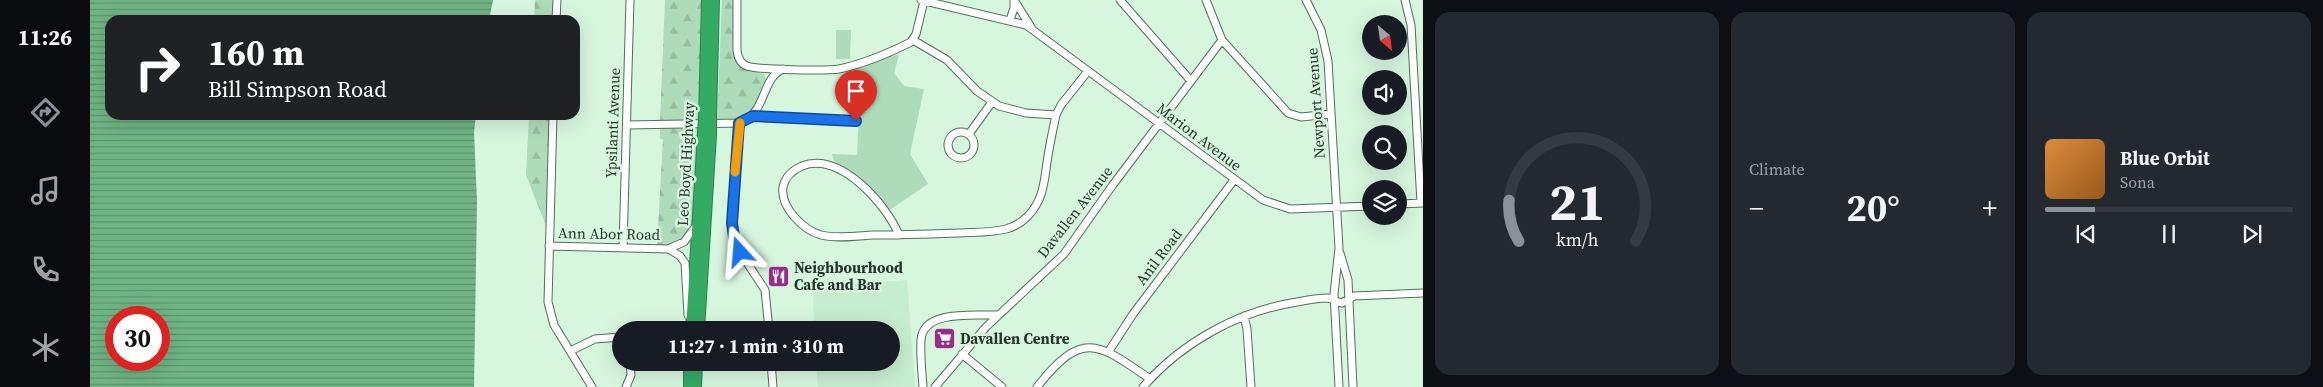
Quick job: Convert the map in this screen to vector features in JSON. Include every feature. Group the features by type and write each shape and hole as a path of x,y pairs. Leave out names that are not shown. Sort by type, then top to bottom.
{"highway":[{"name":"Leo Boyd Highway","path":"707,0 708,118"},
{"name":"Leo Boyd Highway","path":"699,321 707,134 716,0"},
{"name":"Leo Boyd Highway","path":"691,321 707,134"},
{"path":"689,371 689,387"},
{"path":"696,387 697,371"}],"street":[{"path":"556,15 557,0"},
{"name":"Ypsilanti Avenue","path":"623,247 630,0"},
{"path":"737,0 737,54 744,64 761,68 837,70 913,40 923,0"},
{"name":"Marion Avenue","path":"923,0 1019,22 1032,29 1252,194 1277,205 1305,210 1362,207"},
{"name":"Marion Avenue","path":"1010,20 1014,8 1014,0"},
{"name":"Marion Avenue","path":"1014,0 1032,29"},
{"path":"1120,0 1191,81"},
{"path":"1206,0 1222,40 1288,113 1301,117 1331,114"},
{"name":"Newport Avenue","path":"1306,0 1326,43 1339,248"},
{"path":"1406,0 1411,25 1422,203 1407,204"},
{"path":"913,40 947,60 977,91 992,102 1018,112 1056,115"},
{"name":"Davallen Avenue","path":"934,387 998,316 1064,254 1222,40"},
{"path":"761,68 766,72 771,81"},
{"path":"627,125 739,123 753,116 760,106 775,73 783,69"},
{"path":"899,235 872,196 860,183 842,170 824,164 808,164 795,169 787,178 783,193 787,206 793,214 814,232 829,236 899,235 989,232 1008,229 1022,222 1037,204 1044,189 1056,115 1061,105 1088,70"},
{"path":"968,134 992,102"},
{"path":"753,116 856,121"},
{"path":"553,120 548,246 549,309 554,325 592,387"},
{"path":"739,123 732,230 740,252 764,290 769,321"},
{"name":"Anil Road","path":"1109,351 1133,314 1234,180"},
{"name":"Ann Abor Road","path":"548,246 668,249 684,242 699,222"},
{"path":"1339,248 1348,280 1350,296 1354,387"},
{"path":"1339,248 1332,297 1340,387"},
{"name":"Ann Abor Road","path":"668,249 680,256 685,263 689,321"},
{"path":"1143,387 1188,347 1244,316 1287,304 1332,297 1341,290 1350,296 1423,293"},
{"path":"1332,297 1342,303 1350,296"},
{"path":"923,387 921,340 923,331 929,324 938,319 952,316 998,316"},
{"path":"1244,316 1247,329 1251,387"},
{"path":"570,352 595,339 612,338"},
{"path":"1038,387 1052,368 1067,355 1089,348 1109,351 1150,379"},
{"path":"1337,354 1352,353"},
{"path":"962,354 1002,387"},
{"path":"1337,365 1345,367 1352,364"},
{"path":"626,387 631,371"},
{"path":"772,371 773,387"},
{"path":"922,377 934,387"}],"shaded area":[{"path":"90,0 493,0 490,15 105,15 105,120 475,120 474,132 477,202 474,387 90,387"},
{"path":"907,280 915,387 818,387 817,371 900,371 900,321 814,321 813,287"}],"green space":[{"path":"535,0 558,0 557,15 534,15"},
{"path":"665,0 703,0 700,120 660,121"},
{"path":"722,0 733,0 735,57 744,69 764,74 767,81 758,100 750,111 737,118 717,122"},
{"path":"836,30 851,30 850,59 836,59"},
{"path":"899,55 894,73 904,86 924,89 910,154 928,184 885,213 851,176 835,164 832,154 857,155 859,114 851,72 880,57"},
{"path":"529,120 552,120 546,226 526,175"},
{"path":"660,128 699,128 692,227 682,241 672,245 657,245 663,139 660,139"}],"slow traffic":[{"path":"735,172 740,123"}],"place":[{"name":"Neighbourhood Cafe and Bar","path":"778,277"},
{"name":"Davallen Centre","path":"944,339"}],"route":[{"path":"740,252 732,230 732,207 739,123 753,116 856,121"}]}
